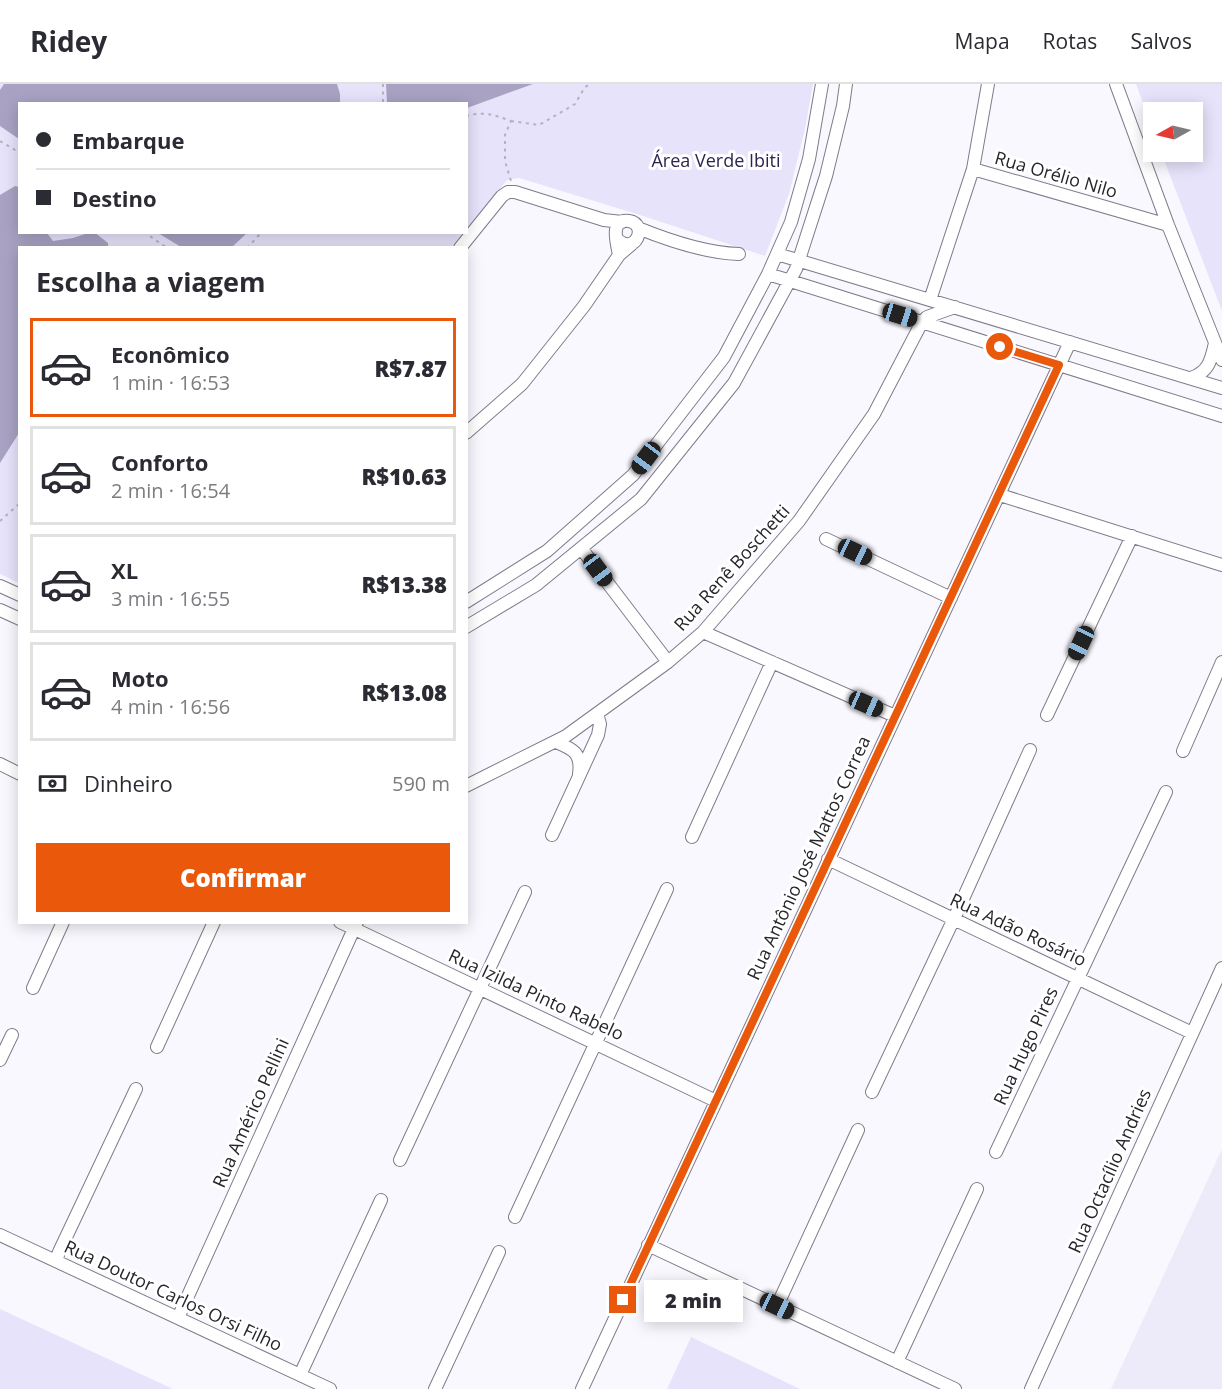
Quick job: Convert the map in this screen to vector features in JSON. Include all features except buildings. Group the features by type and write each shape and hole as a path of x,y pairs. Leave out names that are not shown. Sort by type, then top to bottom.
{"street":[{"path":"468,602 547,551 633,475 723,357 768,274 791,222 808,159 822,84"},
{"path":"468,626 536,585 641,499 734,383 799,261 831,157 846,84"},
{"path":"930,300 973,169 988,84"},
{"path":"1116,84 1159,202 1222,360"},
{"name":"Rua Orélio Nilo","path":"973,169 1168,225"},
{"path":"462,246 501,196 508,192 515,192 604,220 618,231 621,243 627,245 636,237 657,236 717,253 739,254"},
{"name":"Rua Orélio Nilo","path":"1129,214 1146,212 1159,202"},
{"path":"619,255 618,231 628,221 634,223 636,237"},
{"path":"791,222 802,229 810,228"},
{"path":"468,431 522,384 584,306 619,255 636,237"},
{"path":"777,254 1222,388"},
{"path":"768,274 1222,416"},
{"path":"813,289 813,283 819,274 885,294 909,293"},
{"path":"754,301 767,305 773,311"},
{"path":"922,322 927,317 956,308"},
{"name":"Rua Renê Boschetti","path":"468,785 566,736 668,662 703,632 800,521 874,414 922,322"},
{"name":"Rua Antônio José Mattos Correa","path":"582,1389 1070,342"},
{"path":"1191,378 1207,368 1215,343"},
{"path":"1000,495 1222,565"},
{"path":"1047,716 1132,537"},
{"path":"826,539 951,598"},
{"path":"581,548 668,662"},
{"path":"0,586 18,594"},
{"path":"0,610 18,618"},
{"path":"703,632 895,716"},
{"path":"692,837 772,662"},
{"path":"1183,751 1222,662"},
{"path":"552,835 598,735 600,724 597,714"},
{"path":"555,742 575,751 580,763 578,778"},
{"path":"872,1092 954,919 1030,750"},
{"path":"0,764 18,773"},
{"name":"Rua Hugo Pires","path":"996,1152 1166,792"},
{"name":"Rua Adão Rosário","path":"828,860 1192,1033"},
{"path":"515,1217 667,889"},
{"path":"400,1160 525,892"},
{"path":"33,988 62,924"},
{"path":"157,1047 213,924"},
{"name":"Rua Izilda Pinto Rabelo","path":"356,926 716,1101"},
{"name":"Rua Américo Pellini","path":"178,1318 356,926"},
{"name":"Rua Octacílio Andries","path":"1031,1389 1222,968"},
{"path":"0,1060 12,1035"},
{"path":"56,1261 136,1089"},
{"path":"777,1306 858,1130"},
{"path":"897,1362 977,1189"},
{"path":"300,1375 381,1200"},
{"name":"Rua Doutor Carlos Orsi Filho","path":"0,1235 330,1389"},
{"path":"648,1245 955,1389"},
{"path":"435,1389 499,1252"}],"path":[{"path":"383,84 383,102"},
{"path":"468,115 489,113 511,121 539,125 575,104 585,87 591,84"},
{"path":"511,121 505,135 505,160 515,192"},
{"path":"0,141 18,152"},
{"path":"147,234 164,246"},
{"path":"249,246 260,234"},
{"path":"0,521 18,504"}],"shaded area":[{"path":"4,84 337,84 340,102 18,102 18,138 0,126 0,90"},
{"path":"386,84 533,84 468,108 468,102 387,102"},
{"path":"15,186 18,187 18,234 48,234 53,241 85,234 97,234 108,243 108,246 18,246 18,435 0,463 0,195"},
{"path":"160,234 246,234 233,246 179,246"},
{"path":"1222,1149 1222,1389 1111,1389"}],"green space":[{"name":"Área Verde Ibiti","path":"0,84 813,84 789,194 765,256 519,178 507,180 468,227 468,102 18,102 18,234 462,234 452,246 18,246 18,583 0,574"},
{"path":"1136,84 1222,84 1222,311 1165,162 1203,162 1203,102 1143,103"},
{"path":"0,1309 173,1389 0,1389"},
{"path":"691,1337 800,1389 667,1389"}],"route":[{"path":"623,1300 1059,365 1000,347"}]}
